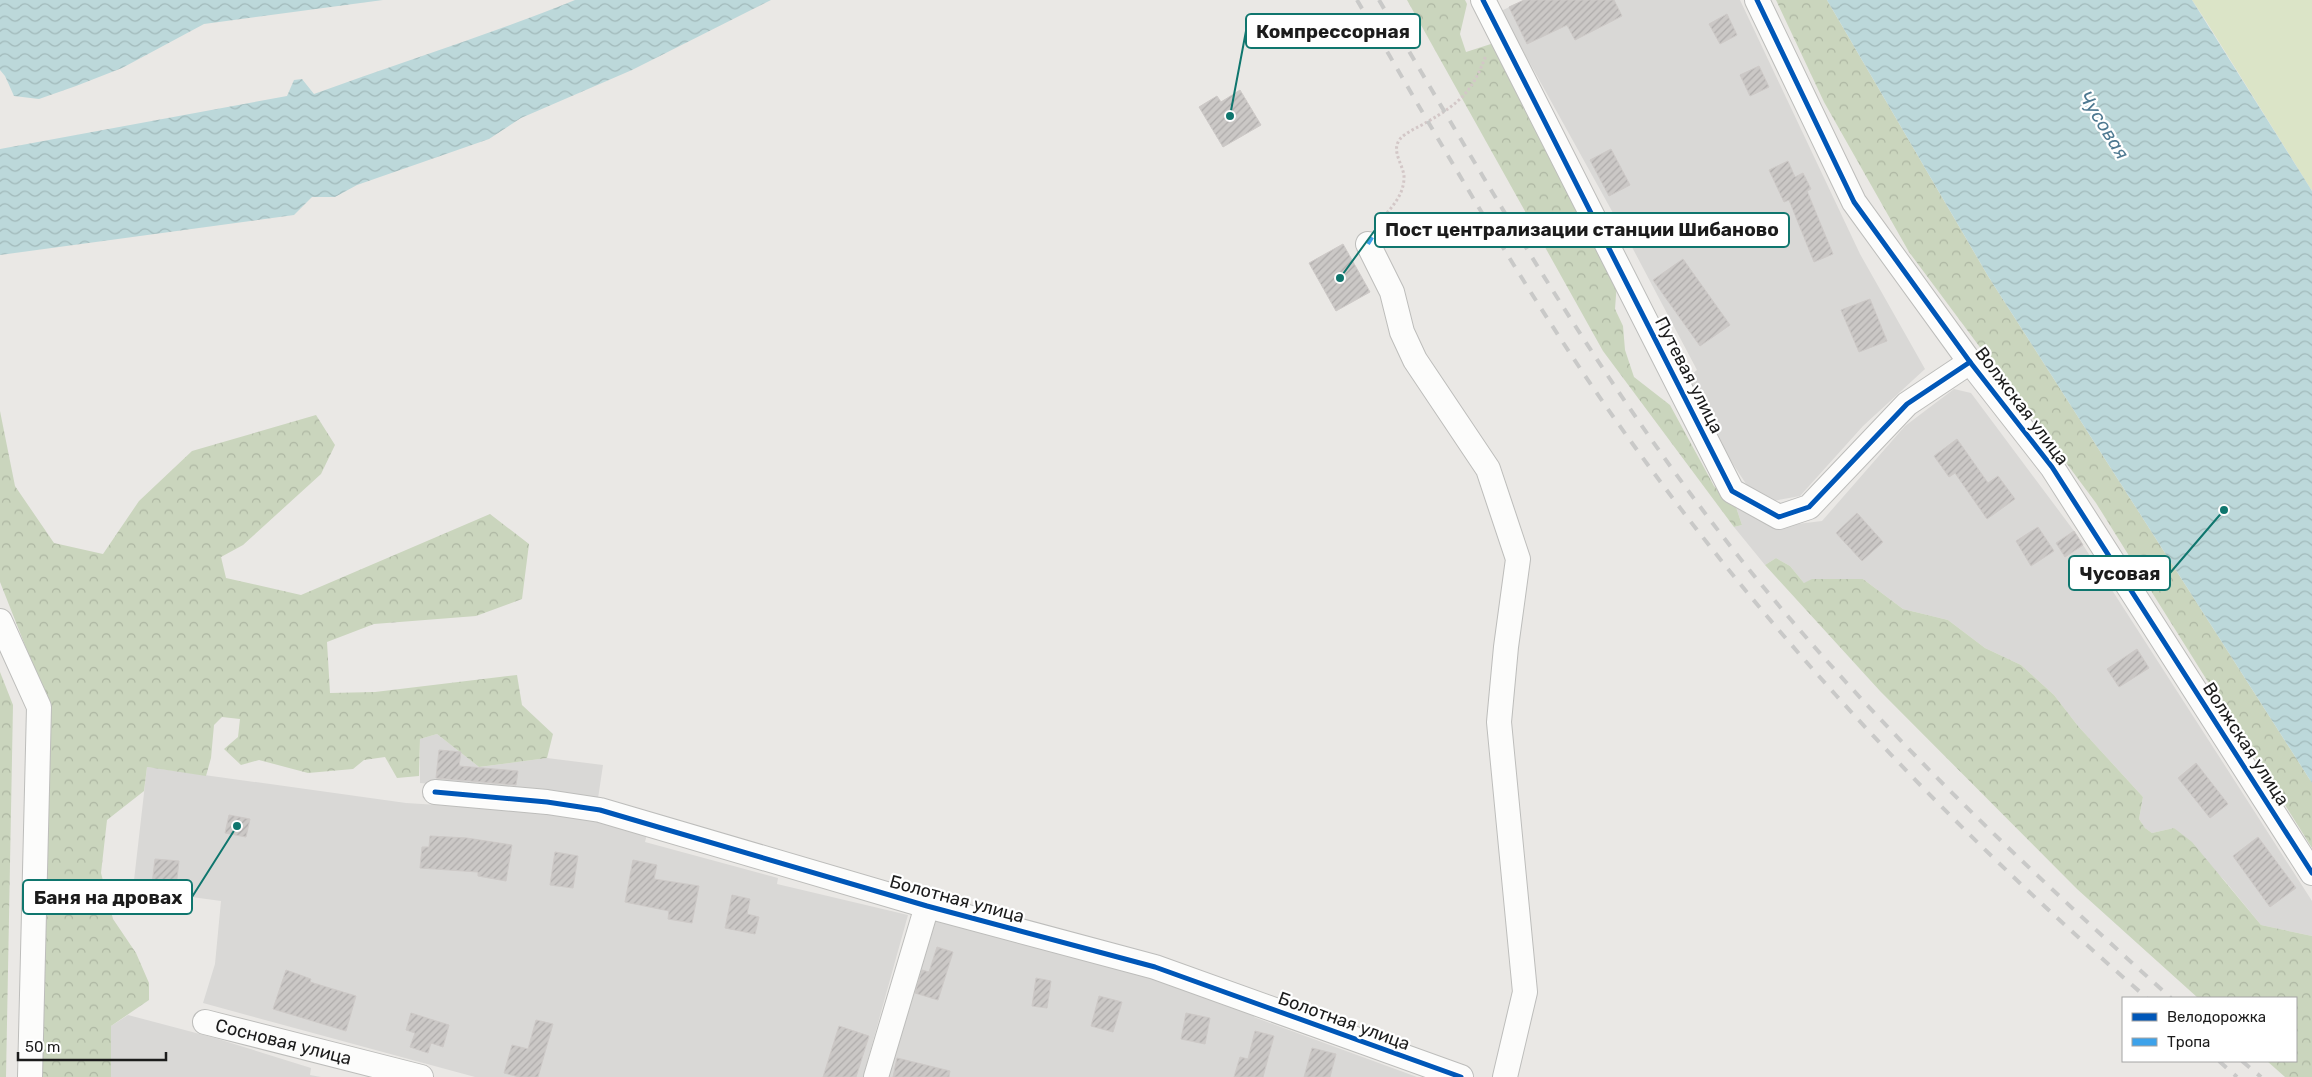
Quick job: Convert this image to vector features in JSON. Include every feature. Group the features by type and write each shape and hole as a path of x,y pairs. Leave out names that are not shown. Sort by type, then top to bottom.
{"street":[{"name":"Волжская улица","path":"1757,0 1854,202 1970,362 2052,467 2312,873"},
{"name":"Путевая улица","path":"1488,1 1497,27 1732,491 1779,517 1809,507 1907,404 1970,362"},
{"path":"1368,244 1392,292 1402,332 1414,360 1488,469 1518,559 1506,647 1499,722 1525,992 1505,1077"},
{"path":"0,621 39,707 30,1077"},
{"name":"Болотная улица","path":"435,792 547,802 600,810 927,906 1155,967 1461,1077"},
{"path":"876,1077 927,906"},
{"name":"Сосновая улица","path":"206,1022 420,1077"}],"path":[{"path":"1387,213 1400,197 1404,178 1396,150 1400,139 1445,111 1471,90 1478,78 1490,38 1497,27"}],"shaded area":[{"path":"1524,0 1740,0 1860,254 1925,369 1863,426 1800,496 1773,501 1752,493 1693,403 1684,380 1697,370 1633,249 1501,11"},
{"path":"1954,389 1971,393 2074,531 2312,901 2312,936 2261,925 2225,881 2174,828 2152,833 2145,828 2139,819 2143,797 2078,726 2054,695 2021,665 1985,648 1948,620 1903,609 1863,579 1804,583 1790,566 1776,558 1765,565 1734,527 1742,525 1736,507 1781,526 1822,521 1905,426"},
{"path":"437,734 479,767 547,758 603,765 597,805 477,788 420,783 420,739"},
{"path":"147,767 406,803 565,813 648,830 645,842 778,878 777,884 908,915 863,1077 475,1077 203,1003 215,964 221,901 133,889"},
{"path":"932,919 1149,975 1254,1010 1254,1017 1417,1077 882,1077 902,1033 900,1021"},
{"path":"128,1015 215,1038 311,1068 310,1075 321,1077 111,1077 111,1026"}],"green space":[{"path":"1407,0 1465,0 1467,4 1460,34 1466,52 1494,43 1617,282 1615,309 1623,326 1625,350 1634,377 1670,405 1714,486 1736,507 1742,525 1734,527 1603,351"},
{"path":"1776,0 1827,0 1988,276 2312,783 2312,848 2096,503 1909,252 1824,102"},
{"path":"2192,0 2312,0 2312,191 2206,21"},
{"path":"0,411 15,486 54,543 103,554 139,501 192,451 316,415 335,445 321,474 243,545 221,557 226,578 301,595 490,514 529,544 522,599 476,616 374,624 327,642 330,693 375,692 517,675 522,705 553,734 547,758 479,767 437,734 420,739 419,776 397,778 385,757 364,760 353,769 308,773 259,760 241,765 224,749 238,737 240,719 222,717 214,725 211,758 206,776 147,767 144,791 107,820 101,873 113,919 136,953 149,983 149,1000 111,1026 111,1077 36,1077 47,701 0,582"},
{"path":"1776,558 1790,566 1804,583 1812,579 1863,579 1903,609 1948,620 1985,648 2021,665 2054,695 2078,726 2143,797 2139,819 2145,828 2152,833 2174,828 2192,842 2261,925 2312,936 2312,1077 2285,1077 2268,1062 2297,1062 2297,997 2197,997 2077,889 1880,691 1765,565"},
{"path":"0,672 13,705 6,1077 0,1077"}],"water":[{"path":"0,0 383,0 204,24 122,68 39,99 14,96 5,76 0,70"},
{"path":"575,0 771,0 632,70 521,118 489,139 357,185 335,197 312,197 294,215 0,255 0,149 287,96 294,80 302,79 314,94"},
{"name":"Чусовая","path":"1827,0 2192,0 2312,191 2312,783 1988,276"}],"building":[{"path":"1524,0 1614,0 1622,16 1575,40 1567,25 1527,44 1509,7"},
{"path":"1727,14 1737,35 1720,44 1709,24"},
{"path":"1759,66 1769,87 1750,96 1740,75"},
{"path":"1240,90 1261,125 1223,147 1199,107 1217,96 1221,102"},
{"path":"1611,149 1630,185 1609,196 1590,160"},
{"path":"1788,161 1795,177 1803,173 1811,189 1807,191 1833,254 1814,262 1789,200 1784,202 1769,170"},
{"path":"1343,244 1370,292 1336,311 1309,263"},
{"path":"1683,259 1730,325 1700,346 1653,280"},
{"path":"1870,299 1887,341 1859,352 1841,310"},
{"path":"1957,439 1988,483 1998,476 2015,499 1987,519 1955,473 1949,477 1934,456"},
{"path":"1857,513 1883,542 1862,561 1836,533"},
{"path":"2038,527 2054,551 2031,566 2016,541"},
{"path":"2074,531 2083,545 2065,557 2056,543"},
{"path":"2137,649 2149,668 2119,687 2107,669"},
{"path":"439,750 461,752 459,766 518,771 516,785 436,778"},
{"path":"2196,763 2228,804 2210,818 2178,778"},
{"path":"229,815 250,819 246,837 225,833"},
{"path":"430,836 467,838 512,845 506,881 478,876 478,872 420,868 422,847 429,847"},
{"path":"2258,837 2296,888 2270,907 2233,856"},
{"path":"555,852 578,856 573,888 550,885"},
{"path":"155,859 179,861 176,887 152,884"},
{"path":"633,860 657,865 654,879 699,886 692,923 668,919 669,911 625,902"},
{"path":"732,895 750,899 747,914 759,917 755,934 725,928"},
{"path":"937,947 953,952 938,1000 915,993 922,970 929,972"},
{"path":"286,970 311,979 310,982 356,996 346,1031 273,1009"},
{"path":"1036,978 1051,981 1047,1008 1032,1006"},
{"path":"1099,996 1122,1002 1113,1032 1091,1026"},
{"path":"411,1013 449,1025 443,1047 431,1043 428,1053 410,1047 415,1033 406,1030"},
{"path":"1186,1013 1210,1018 1205,1044 1181,1039"},
{"path":"536,1020 553,1024 538,1077 519,1077 504,1073 512,1045 528,1049"},
{"path":"839,1026 869,1036 856,1077 823,1077"},
{"path":"1255,1031 1274,1036 1263,1077 1234,1077 1240,1057 1248,1059"},
{"path":"1312,1048 1336,1054 1330,1077 1304,1077"},
{"path":"897,1058 950,1071 949,1077 893,1077"}],"railway":[{"path":"1357,0 1489,225 1558,335 1632,443 1689,519 1809,665 1873,736 2006,870 2146,997"},
{"path":"1379,0 1462,142 1592,352 1685,487 1735,552 1785,613 1890,729 1999,839 2170,997"},
{"path":"2220,1062 2237,1077"},
{"path":"2243,1062 2261,1077"}],"marked path":[{"path":"1368,244 1387,213"}],"cycle path":[{"path":"1483,0 1732,491 1779,517 1809,507 1907,404 1970,362"},
{"path":"1757,0 1854,202 1970,362 2052,467 2312,873"},
{"path":"435,792 547,802 600,810 927,906 1155,967 1461,1077"}],"place":[{"name":"Компрессорная","path":"1230,116"},
{"name":"Пост централизации станции Шибаново","path":"1340,278"},
{"name":"Чусовая","path":"2224,510"},
{"name":"Баня на дровах","path":"237,826"}]}
